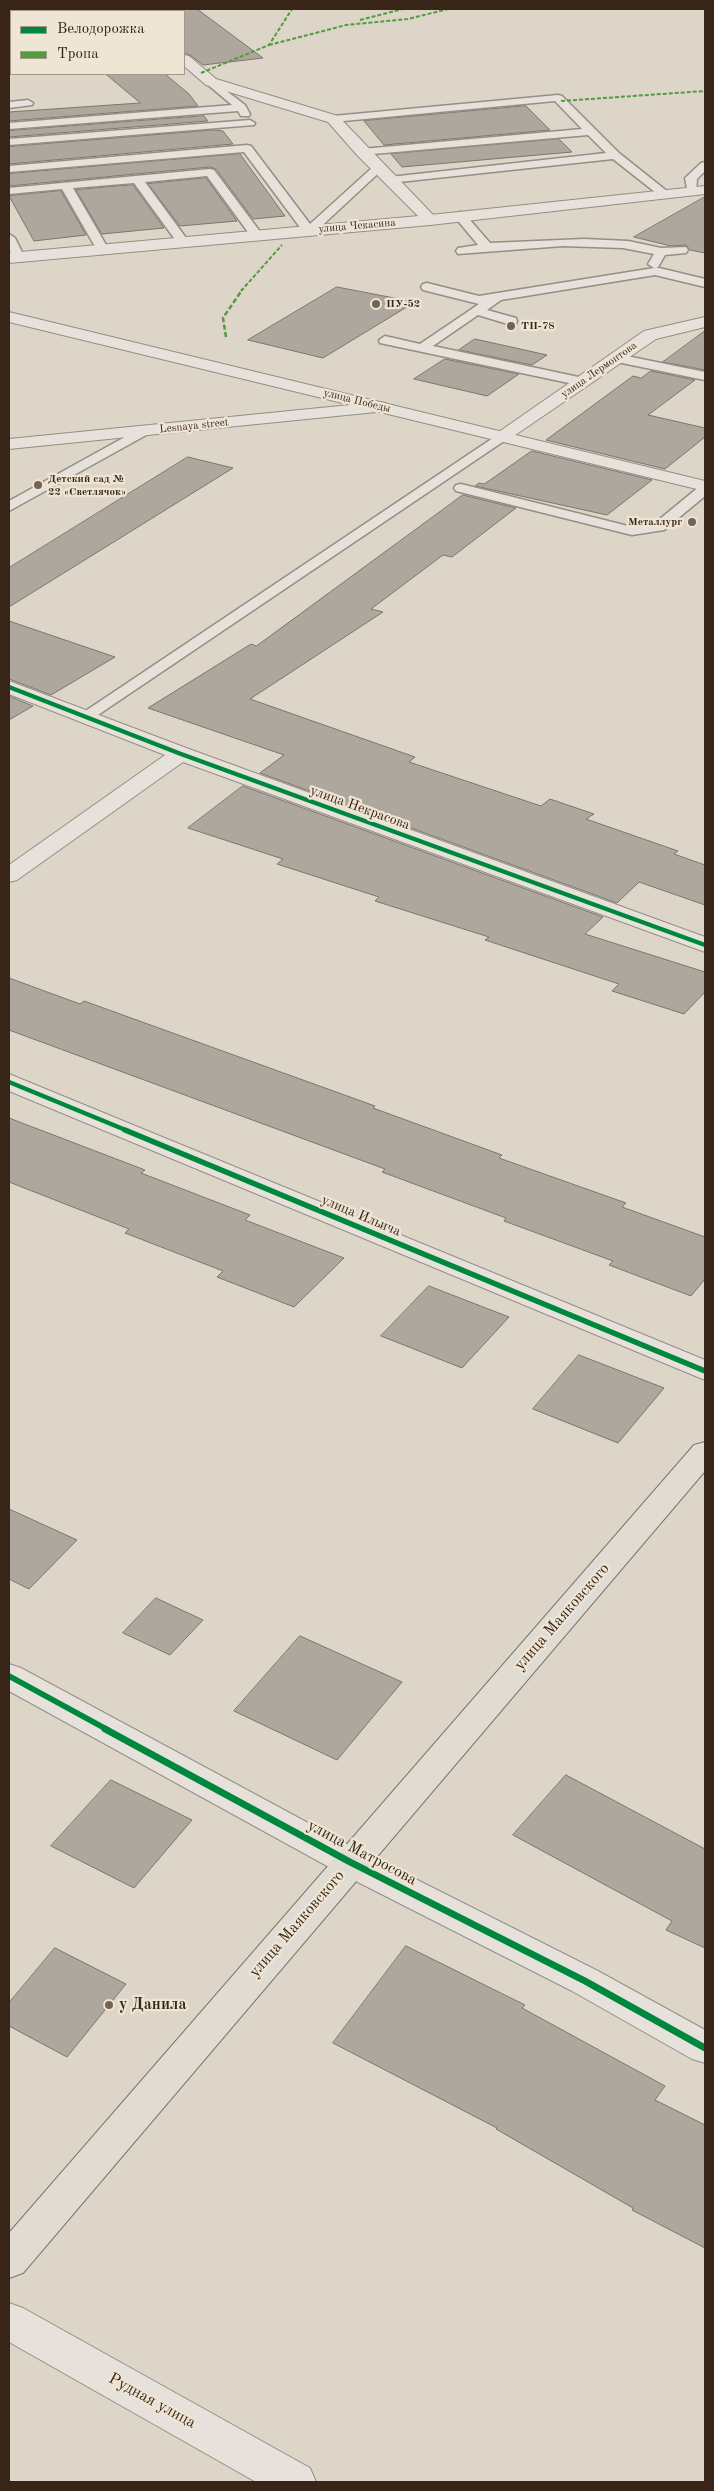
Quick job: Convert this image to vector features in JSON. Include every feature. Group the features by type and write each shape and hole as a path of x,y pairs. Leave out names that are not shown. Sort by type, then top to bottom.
{"main road":[{"name":"улица Маяковского","path":"9,2261 350,1862 705,1452"}],"street":[{"path":"185,60 211,82 334,118 362,152 430,220"},
{"name":"улица Чекасина","path":"14,258 430,220 699,191"},
{"name":"улица Победы","path":"9,317 502,436 705,488"},
{"name":"улица Лермонтова","path":"502,436 650,335 705,322"},
{"name":"Lesnaya street","path":"9,444 380,407"},
{"name":"улица Некрасова","path":"9,687 181,754 705,945"},
{"path":"9,875 181,754"},
{"name":"улица Ильича","path":"9,1082 705,1371"},
{"name":"улица Матросова","path":"9,1676 350,1862 585,1981 705,2048"},
{"name":"Рудная улица","path":"9,2320 295,2482"}],"lane":[{"path":"211,82 241,108 248,136 309,231 378,168"},
{"path":"334,118 558,98 615,155 664,194"},
{"path":"9,105 28,104"},
{"path":"9,126 241,108"},
{"path":"362,152 592,131"},
{"path":"9,142 248,136"},
{"path":"9,169 248,136"},
{"path":"390,180 615,155"},
{"path":"699,191 691,178 705,165"},
{"path":"9,191 210,172 257,236"},
{"path":"138,179 183,242"},
{"path":"66,186 103,250"},
{"path":"460,216 486,246"},
{"path":"9,238 14,258"},
{"path":"462,251 486,246 624,244 661,252 682,250"},
{"path":"655,271 653,266 661,252"},
{"path":"422,348 486,303 655,271 705,283"},
{"path":"470,284 486,303"},
{"path":"427,287 479,300 511,320"},
{"path":"385,340 583,382"},
{"path":"617,358 705,376"},
{"path":"9,507 143,431"},
{"path":"86,716 502,436"},
{"path":"461,488 632,531 659,527 705,488"}],"building":[{"path":"197,9 263,58 203,65 185,53 184,10"},
{"path":"107,75 166,75 189,94 198,106 9,121 9,112 140,103"},
{"path":"526,106 550,130 384,145 364,121"},
{"path":"204,116 208,121 9,137 9,131"},
{"path":"214,130 223,131 233,144 9,164 9,147"},
{"path":"559,139 572,152 402,167 391,154"},
{"path":"240,154 285,216 253,219 216,169 210,167 9,186 9,174"},
{"path":"206,178 237,221 180,226 148,184"},
{"path":"133,185 164,228 102,234 76,190"},
{"path":"61,191 86,235 34,241 9,196"},
{"path":"705,197 705,253 690,250 686,245 671,246 634,237"},
{"path":"337,287 415,302 323,358 248,340"},
{"path":"705,331 705,370 663,362"},
{"path":"475,339 547,355 532,365 459,350"},
{"path":"445,359 519,374 487,396 414,379"},
{"path":"651,371 695,380 648,415 705,428 705,437 665,469 546,440 633,376 641,378"},
{"path":"532,451 652,480 607,515 475,486 479,483 484,484"},
{"path":"188,457 233,468 9,607 9,568"},
{"path":"463,495 516,508 452,557 443,555 371,609 383,612 250,699 415,757 409,762 541,806 550,799 594,814 586,819 678,851 674,854 705,865 705,905 639,882 617,903 260,773 284,755 148,708 251,644 256,646"},
{"path":"9,621 115,657 51,695 9,679"},
{"path":"9,696 33,706 9,720"},
{"path":"243,786 603,917 585,934 705,972 705,992 684,1014 612,991 619,984 485,940 489,937 375,901 379,897 277,864 283,859 188,828"},
{"path":"9,978 80,1004 84,1001 375,1106 373,1108 502,1155 499,1158 626,1203 622,1207 705,1237 705,1279 691,1296 609,1265 613,1261 504,1221 506,1218 382,1172 385,1169 9,1030"},
{"path":"9,1118 145,1170 141,1173 250,1215 245,1220 344,1258 294,1307 217,1277 223,1271 125,1233 129,1229 9,1182"},
{"path":"429,1286 509,1317 462,1368 381,1336"},
{"path":"579,1355 664,1388 618,1443 533,1409"},
{"path":"9,1509 77,1540 29,1589 9,1579"},
{"path":"156,1598 203,1620 170,1655 123,1633"},
{"path":"300,1636 402,1682 337,1760 234,1711"},
{"path":"566,1775 705,1849 705,1948 666,1930 672,1921 513,1835"},
{"path":"111,1780 192,1820 134,1888 51,1846"},
{"path":"406,1946 525,2005 522,2008 665,2086 655,2100 705,2125 705,2248 632,2210 633,2208 497,2128 333,2043"},
{"path":"55,1948 126,1984 67,2057 9,2026 9,2003"}],"marked path":[{"path":"201,73 269,45 292,9"},
{"path":"360,20 403,9"},
{"path":"269,45 346,25 408,19 448,9"},
{"path":"561,101 705,91"},
{"path":"226,337 223,318 237,296 282,245"}],"cycle path":[{"path":"9,687 181,754 705,945"},
{"path":"9,1082 705,1371"},
{"path":"9,1676 350,1862 585,1981 705,2048"}],"place":[{"name":"ПУ-52","path":"376,304"},
{"name":"ТП-78","path":"511,326"},
{"name":"Детский сад № 22 «Светлячок»","path":"38,485"},
{"name":"Металлург","path":"692,522"},
{"name":"у Данила","path":"109,2005"}]}
